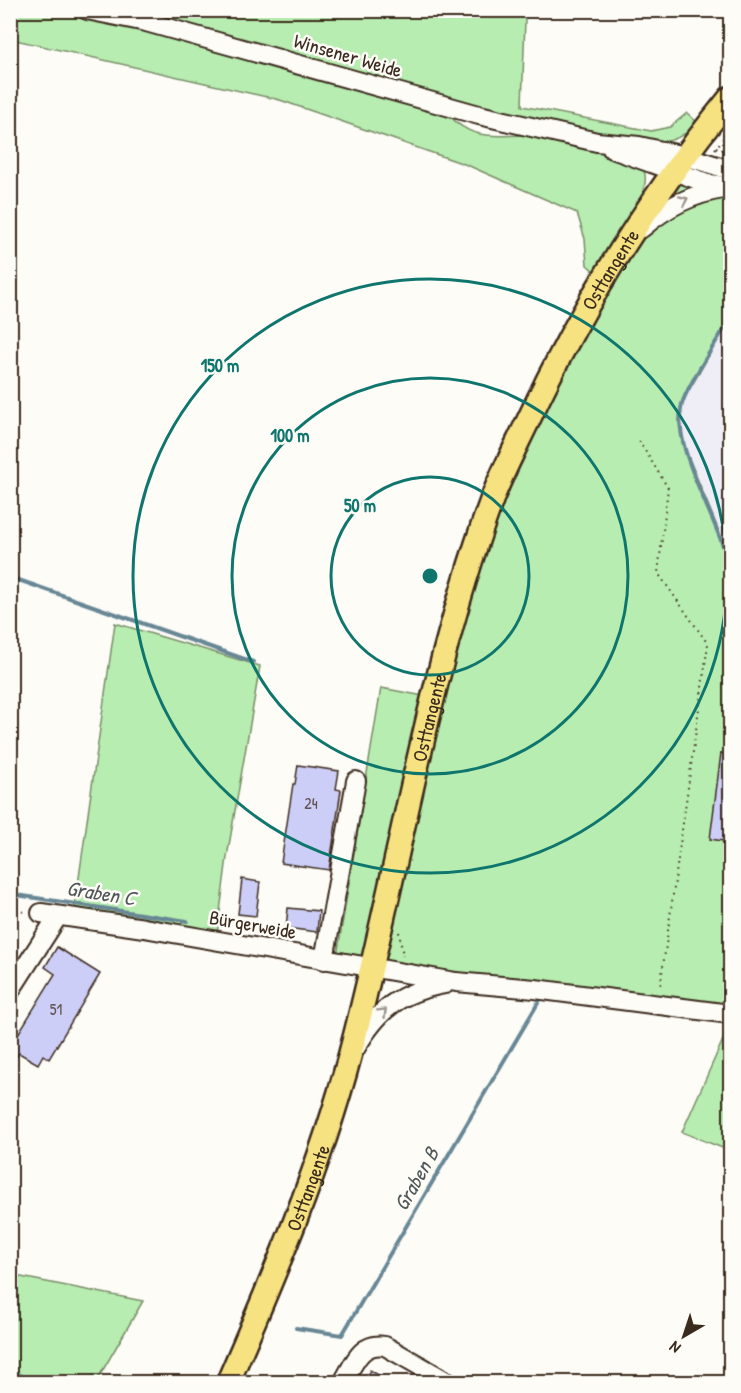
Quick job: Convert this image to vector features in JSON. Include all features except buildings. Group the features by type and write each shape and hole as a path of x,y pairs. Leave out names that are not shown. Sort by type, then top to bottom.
{"main road":[{"name":"Osttangente","path":"228,1383 303,1200 349,1059 449,634 493,497 543,387 621,248 679,164 730,98"}],"street":[{"name":"Winsener Weide","path":"87,10 147,22 479,115 597,142 639,146 679,164"},
{"path":"679,164 711,154 730,170"},
{"path":"679,164 710,184 730,188"},
{"path":"621,248 658,213 684,199 730,188"},
{"path":"324,960 356,781"},
{"name":"Bürgerweide","path":"10,991 50,915 456,982 535,989 730,1014"},
{"name":"Bürgerweide","path":"349,1059 365,1032 392,1003 408,993 456,982"},
{"path":"343,1383 359,1354 366,1347 374,1344 385,1346 448,1383"}],"path":[{"path":"711,154 730,130"},
{"path":"711,154 730,153"},
{"path":"639,441 668,489 658,573 708,644 657,1006"},
{"path":"397,973 403,955 399,929"}],"shaded area":[{"path":"730,319 730,570 727,551 684,446 679,422 683,401"}],"green space":[{"path":"11,11 522,11 525,20 522,106 651,131 670,127 687,113 698,123 672,140 641,141 452,102 450,116 462,127 472,132 491,136 529,135 578,142 625,157 644,171 646,179 643,193 596,273 587,265 585,239 577,213 467,165 280,100 11,39"},
{"path":"673,172 730,187 730,319 683,401 679,422 684,446 727,551 730,570 730,1014 336,962 381,688 434,698 493,497"},
{"path":"115,623 260,666 227,857 217,935 74,913"},
{"path":"730,1024 730,1151 682,1132"},
{"path":"11,1275 143,1301 96,1382 39,1381 11,1369"}],"water":[{"path":"11,1369 30,1379 47,1382 13,1382"}],"waterway":[{"path":"730,319 685,395 680,422 690,464 725,551 730,570"},
{"path":"10,577 253,662"},
{"name":"Graben C","path":"10,894 187,921"},
{"name":"Graben B","path":"296,1328 342,1335 541,998"}]}
